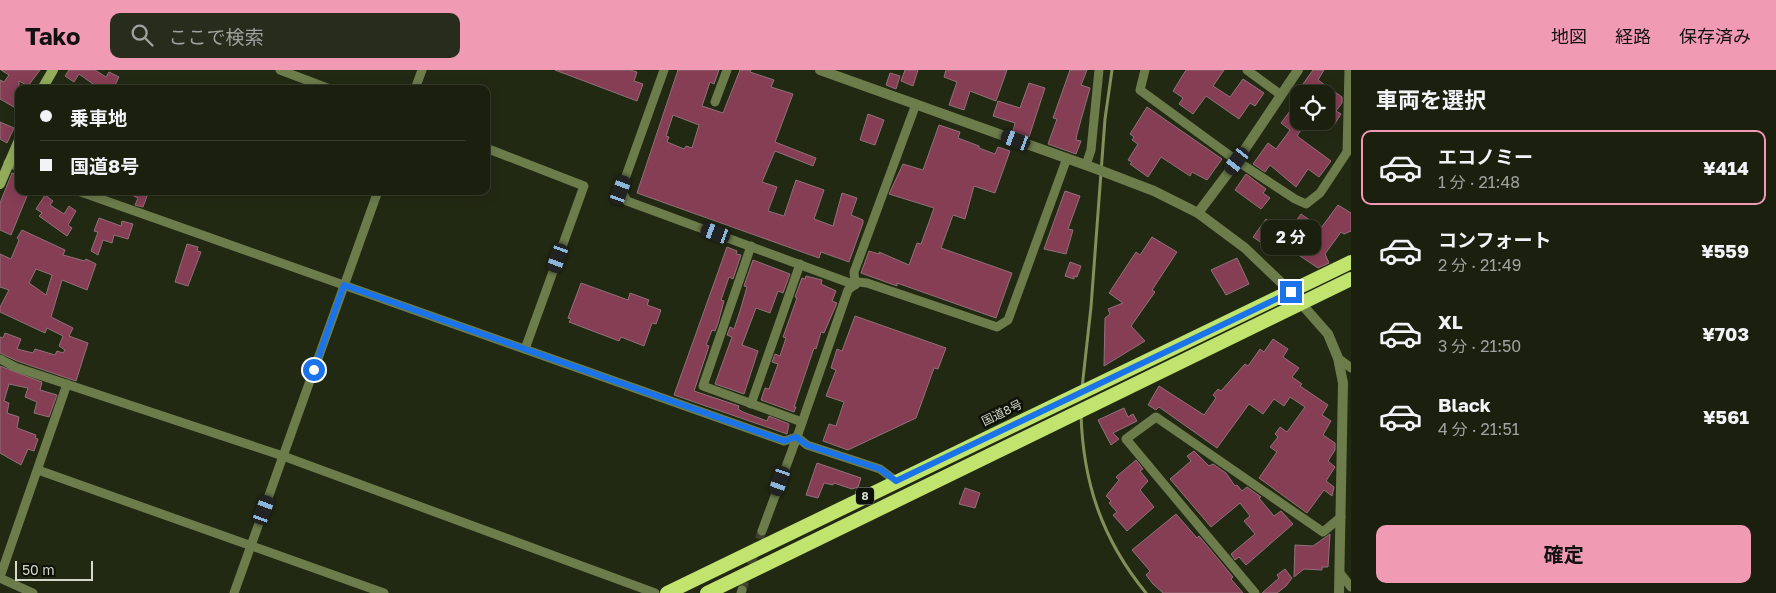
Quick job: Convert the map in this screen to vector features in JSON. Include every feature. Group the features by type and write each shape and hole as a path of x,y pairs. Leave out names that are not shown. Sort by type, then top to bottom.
{"highway":[{"name":"国道8号","path":"707,593 1099,401 1295,297 1351,262"},
{"name":"国道8号","path":"667,593 1062,400 1295,297 1351,279"}],"main road":[{"path":"44,85 52,70"},
{"path":"0,184 15,148"}],"street":[{"path":"280,70 319,85"},
{"path":"416,85 422,70"},
{"path":"664,70 621,190 627,202 855,285"},
{"path":"715,102 727,70"},
{"path":"820,70 1090,166 1154,191 1198,213 1245,248 1295,297 1328,334 1338,358 1343,383 1339,593"},
{"path":"1090,166 1099,70"},
{"path":"1145,70 1140,90 1237,161 1294,199 1306,204 1320,193 1349,149 1349,70"},
{"path":"1247,70 1281,95"},
{"path":"1198,213 1237,161 1298,70"},
{"path":"855,285 854,272 916,104"},
{"path":"490,150 584,186 525,349"},
{"path":"762,531 848,290 855,285 867,283 997,327 1008,320 1067,158"},
{"path":"8,163 15,166"},
{"path":"89,195 784,441 796,437"},
{"path":"234,593 377,195"},
{"path":"751,246 703,386 802,422"},
{"path":"751,404 800,264"},
{"path":"1338,358 1351,368"},
{"path":"0,359 15,367 283,456 655,593"},
{"path":"32,593 0,578 67,384"},
{"path":"1255,593 1126,439 1156,417 1322,532 1341,517"},
{"path":"796,437 807,445 880,469 896,481"},
{"path":"38,470 384,593"},
{"path":"1340,573 1351,587"}],"building":[{"path":"1,70 40,70 29,85 19,81 19,85 15,85 15,108 0,99 0,80 4,82 9,75"},
{"path":"69,70 95,70 106,77 109,72 119,77 115,85 94,85 79,74 74,82 65,76"},
{"path":"555,70 630,70 637,72 634,81 643,84 637,101"},
{"path":"678,70 719,70 714,84 710,82 702,106 723,113 740,70 751,70 750,72 774,80 771,87 793,94 775,142 816,158 813,166 775,151 762,182 777,187 768,211 784,216 796,180 824,190 814,219 833,226 842,193 857,198 851,215 863,220 863,223 849,262 821,252 819,258 637,193","holes":["673,115 699,125 692,148 686,146 684,149 667,142 669,137 666,136"]},
{"path":"905,70 918,70 913,86 901,81"},
{"path":"946,70 1007,70 996,101 970,91 964,110 949,105 957,82 944,77"},
{"path":"1070,70 1087,70 1081,85 1090,88 1077,134 1076,140 1081,141 1076,154 1048,144 1057,119 1053,118"},
{"path":"1186,70 1224,70 1213,86 1230,97 1243,79 1264,93 1255,106 1250,103 1239,119 1206,96 1193,114 1179,104 1183,98 1173,91"},
{"path":"1313,70 1324,70 1318,80 1325,85 1303,84"},
{"path":"890,73 900,76 896,89 886,85"},
{"path":"1029,83 1045,88 1029,137 1013,131 1015,123 993,116 998,101 1020,108"},
{"path":"1335,92 1342,97 1342,103 1336,111 1341,114 1335,123"},
{"path":"1147,107 1222,159 1207,180 1192,172 1190,176 1161,157 1148,177 1130,164 1132,162 1128,160 1138,144 1132,140 1134,137 1130,134"},
{"path":"1290,111 1290,130 1281,123"},
{"path":"868,114 884,120 875,145 860,140"},
{"path":"0,122 14,128 7,143 0,139"},
{"path":"939,125 960,132 958,138 995,154 998,147 1010,151 995,193 974,186 965,219 953,215 941,248 1012,273 996,318 897,283 897,286 861,273 869,251 879,254 879,252 909,265 917,243 921,244 934,208 889,194 903,164 923,170"},
{"path":"1290,130 1301,130 1297,136 1331,161 1319,177 1308,169 1296,187 1270,165 1265,172 1253,164 1268,143 1276,149"},
{"path":"12,173 15,174 15,195 27,195 11,235 0,230 0,203"},
{"path":"1246,174 1266,189 1263,193 1270,198 1261,209 1235,190"},
{"path":"1065,191 1080,196 1068,229 1073,230 1066,254 1044,249"},
{"path":"45,195 53,201 50,205 64,214 69,206 76,211 68,225 72,228 67,236 39,216 42,213 36,209"},
{"path":"132,195 148,195 143,207 135,205 138,198"},
{"path":"1338,205 1351,213 1351,231 1344,234 1341,232 1325,254 1329,263 1318,268 1297,254 1303,246 1286,235 1301,214 1321,228"},
{"path":"99,218 121,226 122,221 133,224 128,239 114,235 112,243 103,240 98,255 91,251 98,232 94,231"},
{"path":"1266,219 1282,230 1269,248 1253,237"},
{"path":"22,230 65,250 63,255 85,261 86,259 96,264 87,290 62,280 51,317 73,328 69,336 88,343 76,381 17,361 0,353 0,337 3,338 5,333 21,339 17,349 33,353 35,349 55,355 57,351 63,353 65,350 59,346 63,336 47,328 45,333 0,312 0,307 9,290 0,287 0,254 11,259 19,240 17,238","holes":["36,269 52,275 46,295 29,283"]},
{"path":"1152,237 1177,252 1152,290 1155,292 1131,326 1145,341 1104,366 1105,318 1110,314 1108,309 1123,303 1109,293 1136,252 1140,255"},
{"path":"187,244 198,247 197,251 201,252 188,286 175,282"},
{"path":"727,247 737,251 736,254 741,255 733,279 729,277 721,300 724,301 718,323 715,331 712,330 706,345 709,346 694,391 739,406 738,409 743,412 767,421 769,416 789,424 787,434 674,395"},
{"path":"1237,258 1249,284 1226,295 1211,270"},
{"path":"753,260 790,274 783,293 778,291 770,313 756,308 742,345 758,351 744,394 715,384 732,337 727,335 730,327 734,329 747,287 744,286"},
{"path":"1070,262 1081,266 1077,277 1074,276 1074,279 1065,276"},
{"path":"806,276 822,280 821,284 836,291 832,301 837,303 824,333 821,332 816,349 814,348 794,412 761,400 765,388 769,389 778,364 772,362 775,354 780,356 786,338 783,337 797,298 795,297 802,278 805,279"},
{"path":"581,283 628,300 630,293 649,300 647,305 661,310 656,324 652,323 644,346 621,337 619,341 569,322 571,319 568,318"},
{"path":"855,316 946,348 938,369 934,368 916,418 848,450 823,441 829,424 836,426 844,402 826,396 836,370 831,368 837,349 842,351"},
{"path":"1273,339 1288,349 1283,357 1299,368 1292,377 1302,384 1300,386 1328,405 1322,415 1331,421 1323,435 1335,443 1335,450 1328,461 1335,467 1326,481 1334,487 1332,496 1324,490 1307,513 1259,478 1277,452 1270,447 1278,437 1275,434 1280,427 1287,432 1305,407 1290,397 1284,406 1274,399 1263,414 1249,404 1217,448 1159,407 1156,410 1148,405 1159,386 1204,415 1216,398 1213,395 1218,389 1221,391 1245,364 1248,366 1260,349 1264,352"},
{"path":"0,366 42,382 40,390 57,395 49,417 34,413 37,402 25,397 28,388 9,384 4,401 9,403 7,413 19,417 17,428 36,435 35,438 38,439 34,451 28,449 21,465 0,453"},
{"path":"1124,408 1128,417 1133,414 1137,421 1113,433 1119,439 1111,445 1098,420"},
{"path":"1194,451 1209,466 1213,464 1226,473 1235,486 1237,485 1242,491 1247,487 1261,497 1259,498 1274,516 1281,511 1293,524 1246,565 1239,557 1235,560 1231,554 1255,534 1244,521 1250,516 1240,503 1211,527 1170,479 1191,461 1187,456"},
{"path":"1136,460 1143,469 1140,471 1148,481 1140,490 1154,507 1127,531 1113,515 1117,512 1106,496 1119,480 1116,477"},
{"path":"817,463 861,478 858,487 852,489 834,483 833,485 824,483 818,498 806,495"},
{"path":"965,488 980,493 975,508 959,504"},
{"path":"1176,514 1197,538 1199,536 1233,577 1231,579 1243,593 1163,593 1153,584 1146,575 1150,571 1132,550"},
{"path":"1330,534 1328,567 1322,567 1322,570 1304,569 1294,577 1295,545 1313,546"},
{"path":"1285,569 1292,578 1286,586 1277,593 1262,593 1279,578 1277,575"}],"waterway":[{"path":"1082,388 1091,307 1105,119 1112,70"},
{"path":"1081,414 1086,463 1098,509 1118,552 1146,593"}],"tunnel":[{"path":"742,590 762,531"}],"route":[{"path":"314,370 344,285 784,441 796,437 807,445 880,469 896,481 1291,292"}]}
